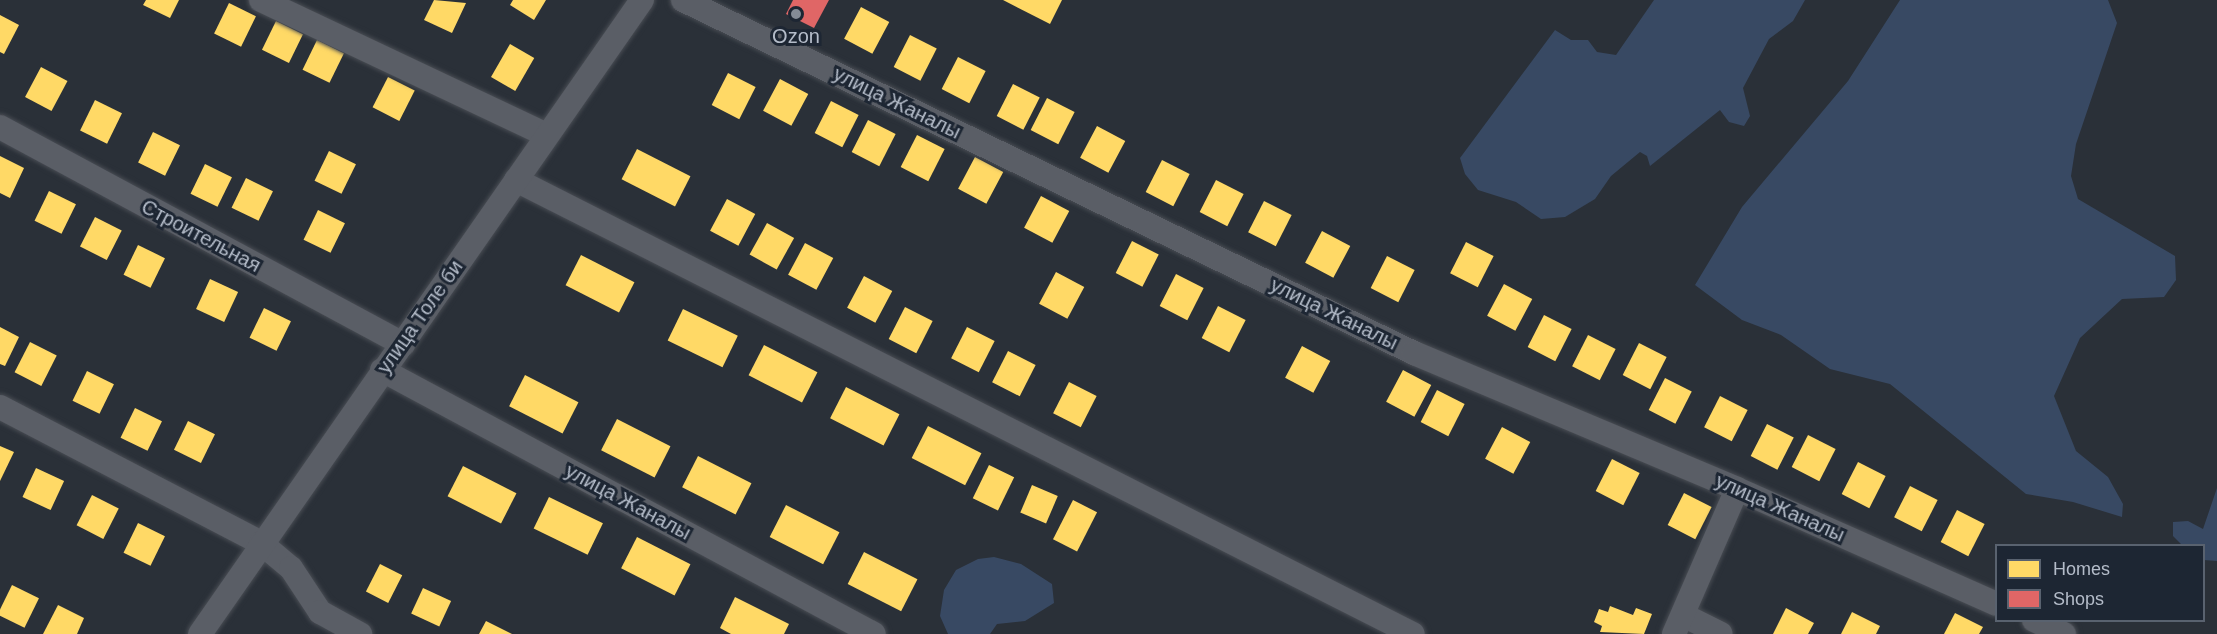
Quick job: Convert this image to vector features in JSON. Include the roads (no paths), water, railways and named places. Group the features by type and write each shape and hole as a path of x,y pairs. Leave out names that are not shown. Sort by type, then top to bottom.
{"street":[{"path":"261,0 547,135"},
{"name":"улица Толе би","path":"200,634 261,543 382,370 403,344 642,0"},
{"name":"улица Жаналы","path":"683,0 1414,353 1737,489 1995,604"},
{"name":"Строительная","path":"0,127 403,344"},
{"path":"516,180 1413,634"},
{"name":"улица Жаналы","path":"382,370 874,634"},
{"path":"0,407 261,543 291,568 320,612 360,634"},
{"path":"1721,634 1679,624 1737,489"},
{"path":"2036,622 2064,634"}],"water":[{"path":"1654,0 1805,0 1793,21 1769,39 1743,88 1750,116 1744,126 1729,122 1720,110 1650,166 1647,156 1640,152 1611,176 1595,199 1565,217 1541,219 1516,202 1478,190 1465,174 1460,158 1555,30 1571,40 1588,40 1597,52 1616,55"},
{"path":"1900,0 2108,0 2117,23 2076,144 2071,176 2078,199 2175,256 2176,280 2164,297 2122,299 2080,338 2054,396 2076,451 2108,477 2123,504 2122,517 2073,502 2026,494 1890,384 1830,369 1781,335 1742,320 1695,285 1742,207 1848,81"},
{"path":"2217,488 2217,561 2205,560 2205,544 2181,544 2173,536 2173,522 2188,521 2203,529"},
{"path":"994,557 1021,564 1052,584 1054,603 1025,621 997,624 990,634 948,634 940,616 944,590 956,570 978,559"}],"place":[{"name":"Ozon","path":"796,14"}]}
